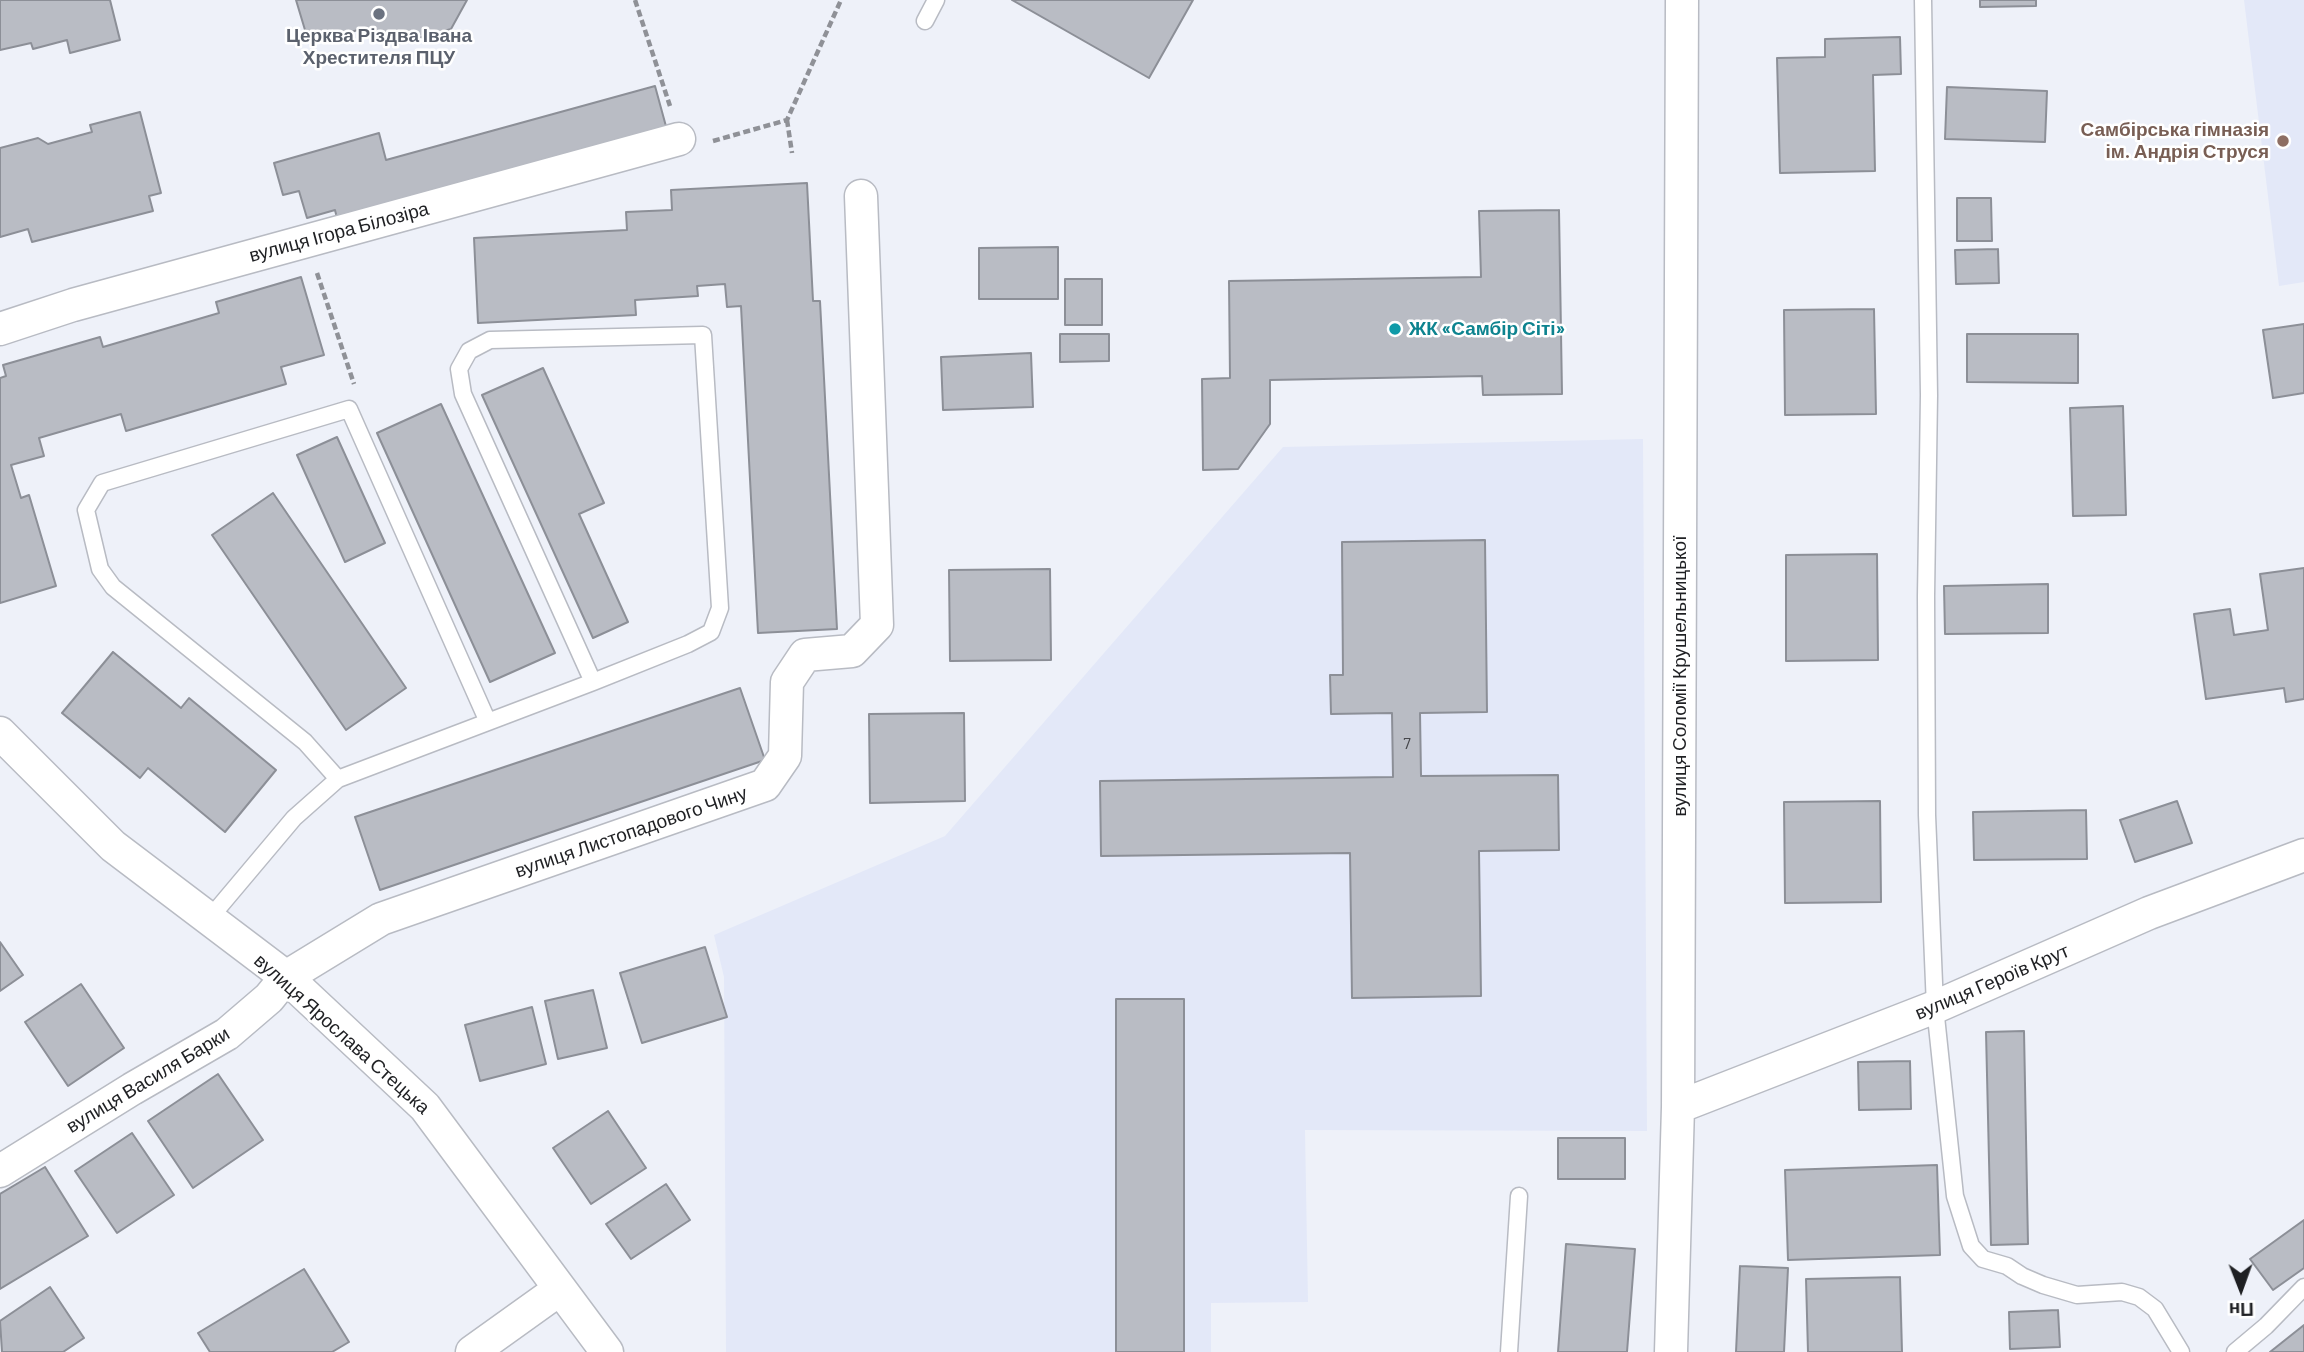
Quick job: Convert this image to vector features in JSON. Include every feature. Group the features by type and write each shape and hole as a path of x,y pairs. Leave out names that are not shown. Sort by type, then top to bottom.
{"street":[{"name":"вулиця Соломії Крушельницької","path":"1671,1352 1678,1107 1682,0"},
{"name":"вулиця Ігора Білозіра","path":"0,329 73,305 679,139"},
{"name":"вулиця Листопадового Чину","path":"286,977 381,919 765,785 785,757 786,682 805,655 852,651 877,625 860,196"},
{"name":"вулиця Ярослава Стецька","path":"0,733 113,846 286,977 425,1107 607,1352"},
{"name":"вулиця Героїв Крут","path":"1678,1107 1936,1007 2149,913 2304,855"},
{"name":"вулиця Василя Барки","path":"0,1171 227,1034 269,998 286,977"},
{"path":"472,1352 560,1289"}],"lane":[{"path":"925,22 936,0"},
{"path":"1923,0 1929,395 1927,815 1936,1007 1955,1196 1971,1246 1983,1259 2007,1266 2042,1284 2077,1295 2122,1292 2139,1297 2155,1309 2180,1352"},
{"path":"209,919 294,818 338,779 593,682 711,632 720,608 704,335 490,340 469,351 459,369 463,394 593,682"},
{"path":"338,779 305,742 113,587 100,569 86,510 102,483 349,409 488,722"},
{"path":"1509,1352 1519,1196"},
{"path":"2235,1352 2266,1326 2304,1287"}],"path":[{"path":"635,0 662,78 679,139"},
{"path":"787,120 792,153"}],"shaded area":[{"name":"Самбірська гімназія ім. Андрія Струся","path":"2244,0 2304,0 2304,282 2279,286"},
{"path":"1643,439 1647,1131 1305,1130 1308,1302 1211,1303 1211,1352 726,1352 724,977 714,935 945,836 1283,447"}],"building":[{"path":"0,0 110,0 120,40 70,53 67,40 33,49 31,43 0,50"},
{"name":"Церква Різдва Івана Хрестителя ПЦУ","path":"296,0 467,0 451,29 397,44 365,28 326,39 305,30"},
{"path":"1012,0 1193,0 1149,78"},
{"path":"1980,0 2036,0 2036,6 1980,7"},
{"path":"1900,37 1901,74 1873,75 1875,171 1780,173 1777,58 1825,57 1825,39"},
{"path":"655,86 667,130 338,222 335,210 307,218 299,191 283,195 274,163 379,133 386,160"},
{"path":"1947,87 2047,91 2045,142 1945,139"},
{"path":"140,112 161,193 149,196 153,211 32,242 28,229 0,237 0,148 38,138 48,144 92,132 90,125"},
{"path":"807,183 813,301 820,301 837,629 758,633 741,306 727,307 725,284 697,286 698,296 635,300 636,315 478,323 474,238 627,230 626,212 672,210 671,190"},
{"path":"1957,198 1991,198 1992,241 1957,241"},
{"name":"ЖК «Самбір Сіті»","path":"1559,210 1562,394 1483,395 1482,376 1270,380 1270,424 1238,469 1203,470 1202,379 1230,378 1229,281 1481,277 1479,211"},
{"path":"1058,247 1058,299 979,299 979,248"},
{"path":"1998,249 1999,283 1956,284 1955,250"},
{"path":"301,277 324,355 281,367 286,384 126,431 121,414 39,438 44,456 11,465 21,498 29,495 56,586 0,603 0,378 6,376 3,365 100,337 103,347 219,313 216,302"},
{"path":"1065,279 1102,279 1102,325 1065,325"},
{"path":"1874,309 1876,414 1785,415 1784,310"},
{"path":"2304,324 2304,393 2273,398 2263,330"},
{"path":"1060,334 1109,334 1109,361 1060,362"},
{"path":"1967,334 2078,334 2078,383 1967,382"},
{"path":"1031,353 1033,407 943,410 941,357"},
{"path":"543,368 604,503 579,514 628,622 593,638 482,395"},
{"path":"441,404 555,653 490,682 377,433"},
{"path":"2123,406 2126,515 2073,516 2070,408"},
{"path":"337,437 385,543 345,562 297,455"},
{"path":"273,493 406,688 346,730 212,535"},
{"path":"1485,540 1487,712 1420,713 1421,776 1558,775 1559,850 1479,851 1481,996 1352,998 1350,853 1101,856 1100,781 1393,777 1392,713 1331,714 1330,675 1343,675 1342,542"},
{"path":"1877,554 1878,660 1786,661 1786,555"},
{"path":"2304,568 2304,699 2286,702 2284,688 2206,699 2194,614 2230,609 2234,635 2268,630 2260,574"},
{"path":"1050,569 1051,660 950,661 949,570"},
{"path":"2048,584 2048,633 1945,634 1944,586"},
{"path":"113,652 181,708 189,698 276,770 225,832 148,768 140,778 62,713"},
{"path":"740,688 765,760 380,890 355,817"},
{"path":"964,713 965,801 870,803 869,714"},
{"path":"1880,801 1881,902 1785,903 1784,802"},
{"path":"2177,801 2192,843 2135,862 2120,820"},
{"path":"2086,810 2087,859 1974,860 1973,812"},
{"path":"0,942 23,975 0,991"},
{"path":"705,947 727,1017 642,1043 620,973"},
{"path":"81,984 124,1048 68,1086 25,1022"},
{"path":"593,990 607,1048 558,1059 545,1001"},
{"path":"1116,999 1184,999 1184,1352 1116,1352"},
{"path":"532,1007 546,1064 480,1081 465,1025"},
{"path":"2024,1031 2028,1244 1991,1245 1986,1032"},
{"path":"1910,1061 1911,1109 1859,1110 1858,1062"},
{"path":"218,1074 263,1140 193,1188 148,1121"},
{"path":"608,1111 646,1168 591,1204 553,1148"},
{"path":"132,1133 174,1195 117,1233 75,1171"},
{"path":"1558,1138 1625,1138 1625,1179 1558,1179"},
{"path":"1937,1165 1940,1255 1788,1260 1785,1170"},
{"path":"45,1167 88,1236 0,1289 0,1194"},
{"path":"666,1184 690,1220 631,1259 606,1224"},
{"path":"2304,1220 2304,1268 2273,1290 2250,1259"},
{"path":"1566,1244 1635,1249 1627,1352 1558,1352"},
{"path":"1740,1266 1788,1268 1784,1352 1736,1352"},
{"path":"304,1269 349,1342 332,1352 210,1352 198,1333"},
{"path":"1900,1277 1902,1352 1808,1352 1806,1279"},
{"path":"50,1287 84,1338 63,1352 2,1352 0,1321"},
{"path":"2058,1310 2060,1347 2010,1349 2009,1312"},
{"path":"2304,1325 2304,1352 2270,1352"}],"place":[{"name":"Церква Різдва Івана Хрестителя ПЦУ","path":"379,14"},
{"name":"Самбірська гімназія ім. Андрія Струся","path":"2283,141"},
{"name":"ЖК «Самбір Сіті»","path":"1395,329"}]}
